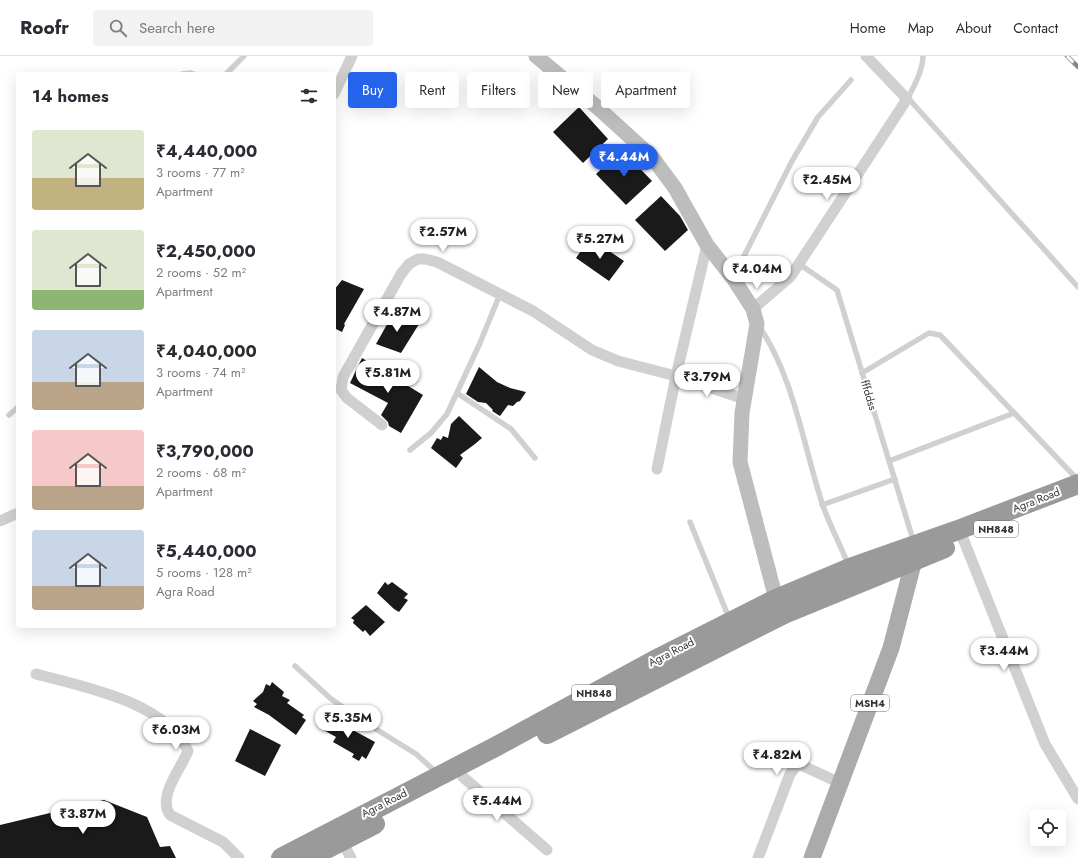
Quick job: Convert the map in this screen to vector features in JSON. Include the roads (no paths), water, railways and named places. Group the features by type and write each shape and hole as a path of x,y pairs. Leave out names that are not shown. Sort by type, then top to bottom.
{"highway":[{"name":"Agra Road","path":"961,536 1078,484"},
{"name":"NH848","path":"914,553 1078,498"},
{"name":"Agra Road","path":"281,858 496,746 653,661 731,622 780,606 914,553"},
{"name":"Agra Road","path":"309,858 346,850 463,777 850,568 914,553"}],"main road":[{"name":"MSH4","path":"812,858 891,648 914,553"}],"street":[{"path":"336,90 352,56"},
{"path":"536,56 597,106 652,157 675,188 706,245 733,278 753,309 758,324 742,413 740,462 780,606"},
{"path":"753,309 791,276 908,98 866,56"},
{"path":"657,470 676,376 706,245"},
{"path":"382,425 347,398 341,390 343,377 401,274 409,264 418,259 437,262 500,294 533,312 592,350 618,361 676,376 744,399"},
{"path":"0,521 16,514"},
{"path":"961,536 1045,744 1078,799"},
{"path":"36,674 93,689 123,699 161,719 173,729 184,742 188,751 170,786 165,801 166,808 170,815 223,842 239,858"},
{"path":"758,858 790,774 797,765 801,765 840,783"},
{"path":"463,777 547,850"}],"lane":[{"path":"228,72 244,56"},
{"path":"923,56 923,61 908,98 1078,287"},
{"path":"733,278 792,160 818,117 851,80"},
{"name":"fffddss","path":"799,264 837,290 889,461 914,553"},
{"path":"410,450 431,433 446,414 480,343 500,294"},
{"path":"758,324 772,344 784,372 822,505 850,568"},
{"path":"862,373 930,333 940,335 1078,480"},
{"path":"457,393 511,429 535,458"},
{"path":"8,416 16,409"},
{"path":"889,461 1014,413"},
{"path":"822,505 894,479"},
{"path":"690,522 731,622"},
{"path":"295,666 330,698 354,716 416,754 439,775"}],"railway":[{"path":"1067,56 1078,67"}]}
